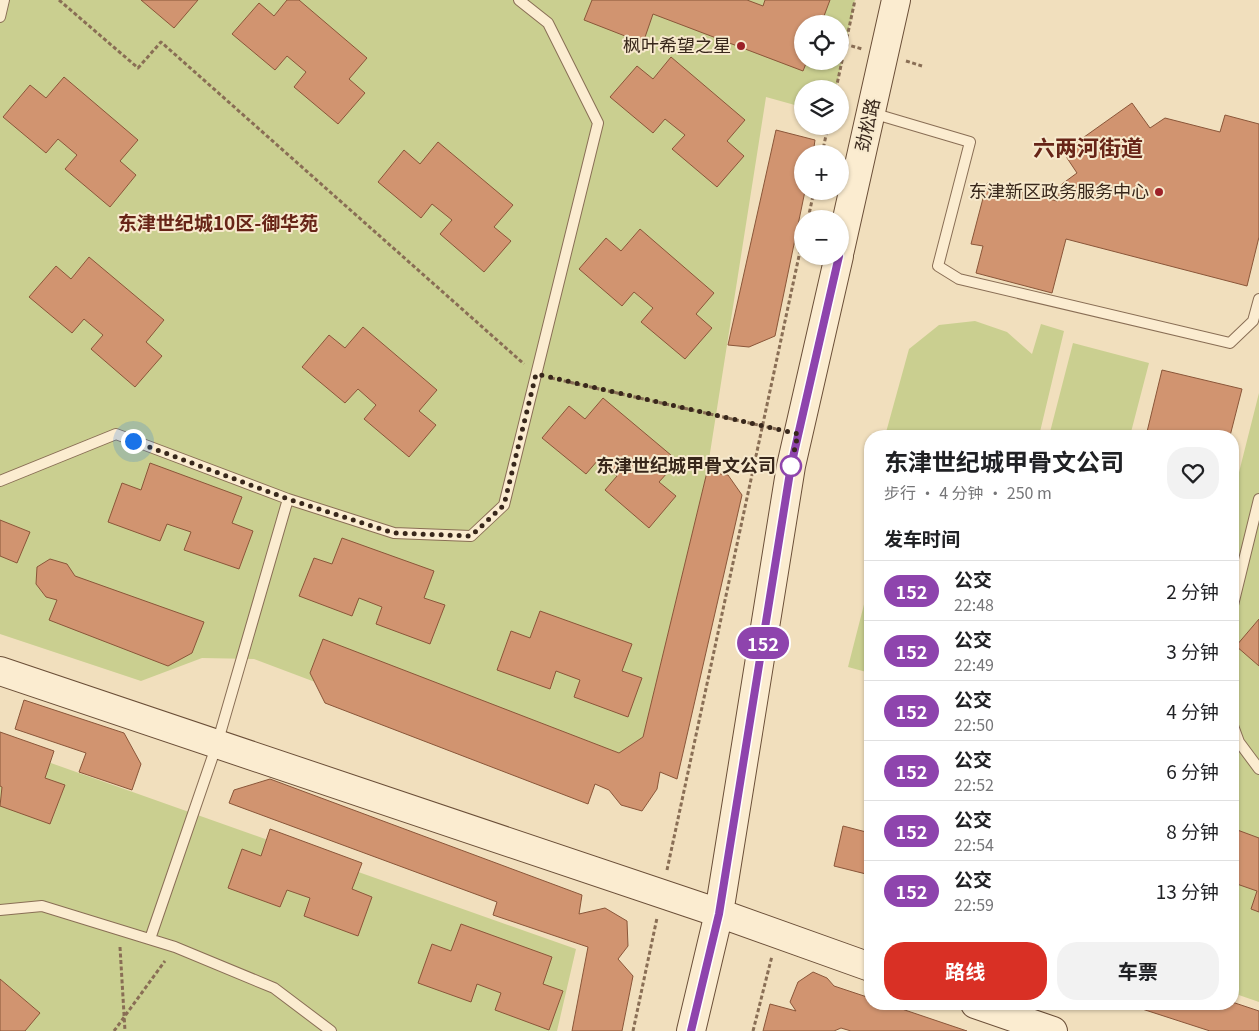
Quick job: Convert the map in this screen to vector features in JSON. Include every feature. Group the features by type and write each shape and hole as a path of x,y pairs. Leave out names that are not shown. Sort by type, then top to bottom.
{"street":[{"name":"劲松路","path":"849,210 896,0"},
{"path":"691,1031 719,914 791,466 837,265"},
{"path":"0,671 662,894 864,965"},
{"path":"992,1010 1053,1031"}],"lane":[{"path":"0,17 4,0"},
{"path":"0,481 116,434 288,499 394,533 471,536 504,505 598,123 548,23 519,0"},
{"path":"871,113 970,142 938,266 959,279 1230,343 1253,321 1259,299"},
{"path":"150,939 217,744 288,499"},
{"path":"1239,580 1259,499"},
{"path":"1239,742 1259,769"},
{"path":"0,910 42,906 175,947 274,988 331,1031"}],"path":[{"path":"58,0 138,68 161,42 536,374 798,434"},
{"path":"838,80 855,0"},
{"path":"633,1031 797,265"},
{"path":"119,930 125,1031"},
{"path":"753,1031 777,934"},
{"path":"114,1031 175,947"}],"green space":[{"path":"0,0 855,0 849,28 849,15 794,15 794,70 840,70 838,80 794,80 794,105 766,97 707,472 643,737 619,753 323,640 310,673 315,682 254,659 202,658 141,681 0,634"},
{"path":"975,321 1007,332 1032,354 1041,324 1064,331 1040,430 887,430 909,349 939,325"},
{"path":"1073,343 1149,363 1132,430 1051,430"},
{"path":"1259,393 1259,1002 1239,995 1239,472"},
{"path":"864,604 864,671 848,667"},
{"path":"0,745 576,949 557,1031 0,1031"}],"building":[{"path":"141,0 198,0 174,28"},
{"path":"287,0 299,0 367,58 349,79 365,93 338,124 294,87 306,72 287,56 275,70 232,34 259,3 274,16"},
{"path":"592,0 747,0 763,6 765,0 830,0 824,15 794,15 794,68 653,14 643,43 584,20"},
{"path":"671,57 745,120 727,141 744,156 717,187 672,149 685,135 665,119 653,133 610,97 637,66 653,79"},
{"path":"64,77 138,140 120,161 136,175 110,207 65,169 77,155 58,139 46,153 3,117 30,85 46,98"},
{"name":"东津新区政务服务中心","path":"1132,103 1150,128 1165,118 1220,132 1225,115 1259,124 1259,237 1247,286 1066,239 1052,293 976,273 983,246 971,244 987,183 1057,201 1062,184 1077,173 1063,152"},
{"path":"776,130 815,140 814,145 794,145 794,200 803,200 801,210 794,210 794,244 775,336 749,347 728,345"},
{"path":"438,142 513,205 494,227 511,241 484,272 440,234 452,220 432,204 421,218 378,182 404,150 420,164"},
{"path":"640,229 714,293 696,314 712,328 685,359 641,322 653,308 634,292 622,306 579,269 606,238 621,251"},
{"path":"89,257 164,320 146,342 162,356 135,387 91,349 103,335 84,319 72,333 29,297 56,266 71,279"},
{"path":"363,327 437,390 419,411 436,425 409,457 364,419 376,405 358,389 345,403 302,367 329,335 345,348"},
{"path":"1162,370 1242,389 1232,430 1147,430"},
{"path":"603,398 678,461 659,482 676,496 649,528 605,490 617,476 598,460 586,474 542,438 569,406 585,419"},
{"path":"150,463 242,497 232,523 253,531 239,569 184,550 191,532 167,524 160,541 108,522 122,483 141,490"},
{"path":"707,472 728,475 742,495 677,779 660,772 657,789 642,811 621,805 609,790 595,784 588,804 325,703 310,673 323,639 619,753 643,737"},
{"path":"0,520 30,532 17,563 0,556"},
{"path":"342,538 434,571 424,598 445,605 430,644 376,624 382,607 359,598 352,616 299,596 314,558 332,564"},
{"path":"50,559 67,564 75,576 204,622 192,653 168,666 49,620 57,600 46,597 36,584 37,567"},
{"path":"540,611 632,644 622,671 642,678 628,717 574,697 580,680 556,671 550,689 497,670 511,631 530,638"},
{"path":"1259,619 1259,666 1239,649 1239,642"},
{"path":"24,700 124,733 141,764 132,790 79,772 86,753 15,729"},
{"path":"0,732 54,751 45,778 65,785 50,824 0,806 2,787 0,786"},
{"path":"270,779 582,895 579,914 605,908 627,921 628,946 618,959 633,976 622,1031 572,1031 588,947 493,915 497,902 229,803 234,790"},
{"path":"843,826 864,831 864,874 834,866"},
{"path":"270,829 362,863 352,889 372,897 358,936 304,916 310,898 287,890 280,907 228,888 242,849 261,856"},
{"path":"1239,831 1259,838 1259,912 1251,909 1257,891 1239,885"},
{"path":"461,924 552,957 543,984 563,991 549,1030 495,1010 501,993 477,984 471,1002 418,983 432,944 451,951"},
{"path":"813,972 827,978 834,986 864,996 864,1010 905,1010 967,1031 851,1031 841,1028 834,1031 763,1031 770,1004 796,1011 790,1002 798,982"},
{"path":"0,979 40,1013 25,1031 0,1031"},
{"path":"1239,1004 1259,1011 1259,1031 1210,1031 1145,1010 1239,1010"}],"bus line":[{"name":"152","path":"691,1031 719,914 791,466 837,265"}],"place":[{"name":"枫叶希望之星","path":"741,46"},
{"name":"东津新区政务服务中心","path":"1159,192"},
{"name":"东津世纪城甲骨文公司","path":"791,466"}],"district":[{"name":"六两河街道","path":"1088,148"},
{"name":"东津世纪城10区-御华苑","path":"218,223"}],"route":[{"path":"133,441 288,499 394,533 471,536 504,505 536,374 798,434 791,466"}]}
